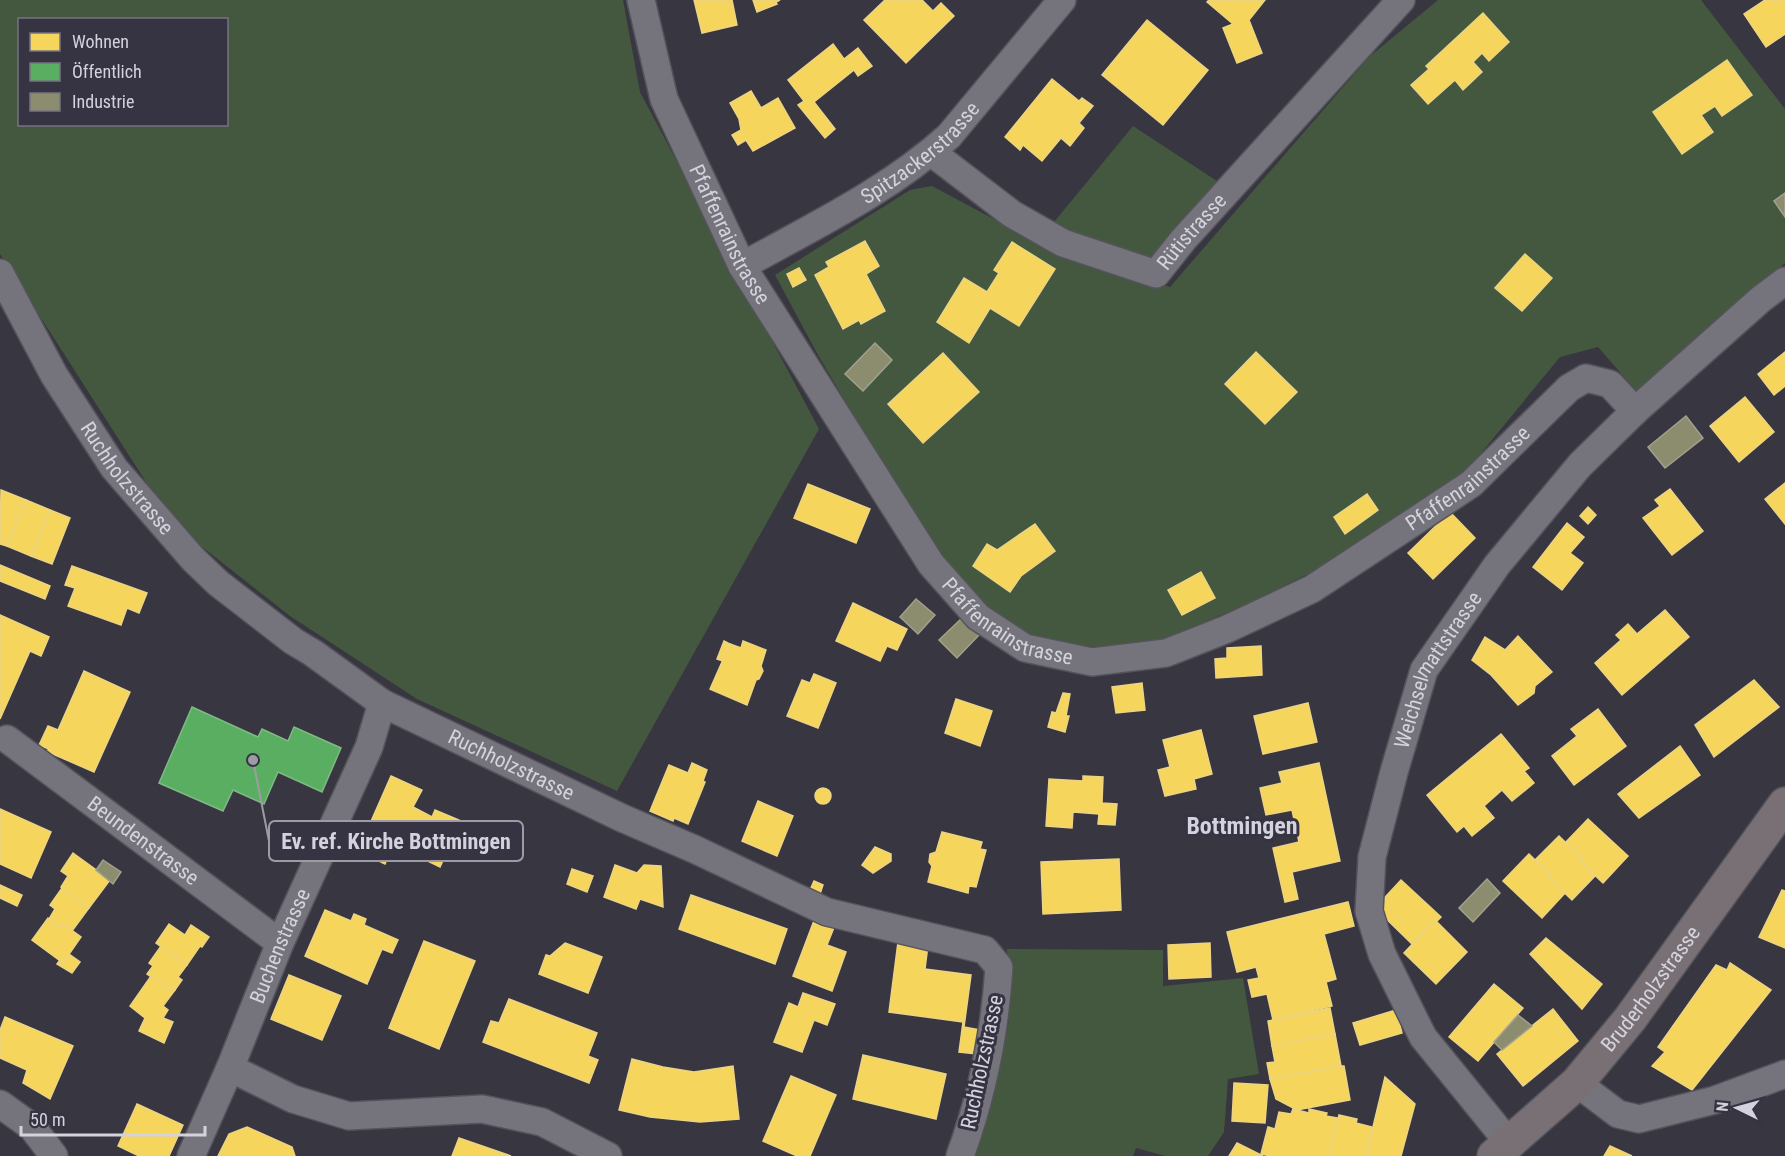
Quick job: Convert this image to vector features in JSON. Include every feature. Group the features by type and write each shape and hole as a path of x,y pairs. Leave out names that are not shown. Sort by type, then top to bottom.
{"main road":[{"name":"Bruderholzstrasse","path":"1501,1149 1577,1083 1630,1019 1785,804"}],"street":[{"name":"Pfaffenrainstrasse","path":"641,0 664,99 742,266 932,564 978,617 1024,648 1092,662 1166,653 1227,629 1312,589 1471,484 1569,388 1586,378 1610,384 1635,411"},
{"name":"Spitzackerstrasse","path":"742,266 883,188 931,152 949,136 1062,0"},
{"name":"Rütistrasse","path":"931,152 1012,214 1063,243 1156,274 1206,214 1401,0"},
{"name":"Ruchholzstrasse","path":"0,273 54,375 114,468 193,559 218,583 293,641 382,703 622,818 694,849 827,912 985,950 999,967 996,1009 972,1123 960,1156"},
{"name":"Weichselmattstrasse","path":"1501,1149 1423,1036 1382,954 1370,911 1372,857 1424,670 1497,565 1580,465 1635,411 1761,299 1785,281"},
{"name":"Buchenstrasse","path":"191,1156 230,1068 280,943 369,747 382,703"},
{"name":"Beundenstrasse","path":"7,738 280,943"},
{"path":"230,1068 293,1099 349,1116 482,1109 542,1122 608,1156"},
{"path":"1577,1083 1618,1114 1639,1119 1714,1100 1785,1074"},
{"path":"0,1104 32,1127 54,1156"}],"green space":[{"path":"0,0 623,0 640,92 819,429 617,791 417,699 290,616 173,524 0,254"},
{"path":"1438,0 1701,0 1785,109 1785,263 1744,296 1638,393 1598,347 1560,357 1459,480 1320,568 1243,606 1163,639 1094,647 1031,637 985,605 945,561 871,445 818,355 775,275 910,190 932,186 1020,233 1170,287 1369,57"},
{"path":"1133,126 1223,185 1153,264 1050,227"},
{"path":"1007,949 1163,950 1163,986 1243,978 1259,1074 1228,1079 1224,1132 1208,1156 1165,1156 1136,1148 1133,1156 974,1156 994,1090 1009,1020"}],"building: Wohnen":[{"path":"694,0 732,0 737,25 702,33"},
{"path":"753,0 780,0 776,2 777,4 757,12"},
{"path":"885,0 922,0 933,11 941,3 954,16 906,63 864,20"},
{"path":"1209,0 1265,0 1249,20 1262,53 1237,63 1223,28 1233,24 1207,2"},
{"path":"1765,0 1785,0 1785,34 1766,47 1744,14"},
{"path":"1483,13 1509,42 1489,61 1482,53 1473,62 1482,72 1463,90 1455,80 1428,104 1411,85 1429,69 1426,66"},
{"path":"1147,20 1208,70 1163,125 1102,75"},
{"path":"833,44 844,59 858,48 872,66 858,76 854,70 814,102 835,129 825,138 798,105 804,101 788,80"},
{"path":"1727,60 1752,95 1722,116 1715,106 1701,115 1713,132 1682,154 1653,112"},
{"path":"1052,79 1079,101 1082,98 1093,106 1079,123 1084,128 1070,146 1061,138 1042,161 1023,145 1020,150 1005,137"},
{"path":"751,91 761,108 778,98 795,128 753,151 746,140 738,145 732,135 741,130 739,119 730,103"},
{"path":"865,241 879,266 866,274 885,311 861,324 859,320 843,329 815,275 829,267 826,262"},
{"path":"1012,242 1055,269 1019,326 990,308 969,343 937,322 964,278 987,292 999,273 994,270"},
{"path":"1525,254 1552,278 1522,311 1495,288"},
{"path":"799,268 806,280 793,287 787,274"},
{"path":"1256,352 1297,392 1265,424 1225,384"},
{"path":"1785,352 1785,386 1774,395 1758,374"},
{"path":"943,353 979,392 923,443 888,404"},
{"path":"1745,397 1774,432 1739,462 1710,426"},
{"path":"1785,483 1785,524 1765,499"},
{"path":"808,484 870,509 856,543 794,518"},
{"path":"1670,489 1703,531 1672,555 1643,518 1660,506 1655,500"},
{"path":"1,490 26,500 7,546 0,544"},
{"path":"1367,494 1378,510 1345,534 1334,517"},
{"path":"26,500 50,510 31,556 7,546"},
{"path":"1588,507 1596,515 1588,524 1580,516"},
{"path":"50,510 70,518 52,564 31,556"},
{"path":"1450,512 1475,538 1433,579 1408,553"},
{"path":"1567,523 1584,537 1570,553 1583,563 1562,590 1533,567"},
{"path":"1035,524 1055,551 1021,576 1010,592 973,566 987,544 997,550"},
{"path":"0,565 50,586 45,599 0,581"},
{"path":"72,566 147,593 139,613 127,608 121,625 68,606 75,588 65,585"},
{"path":"1201,572 1215,598 1182,615 1168,590"},
{"path":"853,603 907,629 897,650 887,646 880,661 836,641"},
{"path":"1665,610 1689,637 1622,695 1595,663 1621,640 1616,635 1628,624 1637,634"},
{"path":"0,615 49,637 41,656 30,651 0,719"},
{"path":"1518,636 1552,672 1535,686 1534,693 1518,705 1491,675 1472,660 1485,637 1505,650"},
{"path":"724,641 730,644 723,661 717,659"},
{"path":"743,641 766,650 761,666 763,671 756,680 747,705 710,689 730,644 741,648"},
{"path":"1261,646 1262,675 1216,678 1215,659 1227,658 1227,648"},
{"path":"84,671 130,692 94,772 46,751 49,749 39,745 48,726 58,730"},
{"path":"814,674 836,683 818,728 787,716 802,680 810,683"},
{"path":"1754,680 1779,707 1714,757 1695,725"},
{"path":"1142,683 1145,710 1116,713 1112,687"},
{"path":"1063,693 1070,694 1066,716 1069,716 1065,732 1048,727 1052,712 1056,713"},
{"path":"956,699 992,711 980,746 945,733"},
{"path":"1308,703 1317,742 1263,754 1254,716"},
{"path":"1598,709 1626,746 1574,785 1552,756 1577,736 1571,729"},
{"path":"1201,730 1212,774 1194,779 1196,789 1165,796 1158,770 1170,767 1163,740"},
{"path":"1501,734 1529,768 1524,771 1534,783 1512,801 1502,790 1484,806 1494,818 1472,836 1464,826 1457,832 1427,795"},
{"path":"1680,746 1700,775 1639,818 1618,794"},
{"path":"692,763 707,770 703,781 705,782 688,824 674,818 673,821 650,811 669,765 688,773"},
{"path":"1319,763 1340,861 1292,872 1298,899 1285,902 1273,848 1299,842 1292,810 1266,815 1260,788 1282,783 1279,772"},
{"path":"391,776 422,790 413,807 432,817 435,810 461,821 440,867 415,855 418,848 395,839 385,864 358,851"},
{"path":"1083,776 1103,777 1102,803 1117,804 1115,825 1098,824 1099,814 1073,812 1072,828 1046,826 1049,779 1083,781"},
{"path":"823,788 831,796 823,804 815,796"},
{"path":"758,801 793,816 777,856 742,841"},
{"path":"0,809 51,832 31,878 0,864"},
{"path":"1588,819 1628,856 1603,883 1565,843"},
{"path":"942,832 982,842 980,849 986,850 976,887 969,886 968,893 928,882 932,866 929,862 930,854 936,852"},
{"path":"1559,836 1595,876 1572,900 1549,878 1551,876 1535,860"},
{"path":"875,847 891,854 891,861 873,873 862,865"},
{"path":"73,853 110,880 89,908 61,887 68,876 61,871"},
{"path":"1529,854 1565,893 1542,918 1503,881"},
{"path":"1119,859 1121,910 1043,914 1041,862"},
{"path":"615,865 637,873 644,865 661,866 663,907 640,899 636,909 604,897"},
{"path":"572,869 593,876 587,892 567,884"},
{"path":"1401,880 1441,917 1436,922 1435,920 1412,944 1375,908"},
{"path":"814,881 823,885 820,894 810,890"},
{"path":"0,885 22,895 17,906 0,898"},
{"path":"62,888 89,908 72,931 63,924 60,927 49,919 55,909 50,905"},
{"path":"1782,890 1785,891 1785,948 1759,937"},
{"path":"691,895 787,929 775,964 679,929"},
{"path":"1348,902 1354,926 1324,934 1336,979 1326,982 1332,1006 1273,1020 1267,994 1252,997 1248,980 1259,978 1256,967 1237,972 1227,932"},
{"path":"325,910 351,921 354,914 366,919 364,925 398,940 392,953 382,949 367,984 305,956"},
{"path":"48,918 60,927 63,924 81,937 63,963 32,940"},
{"path":"815,918 835,925 827,945 846,952 832,991 793,976"},
{"path":"1435,920 1467,952 1436,984 1404,953"},
{"path":"169,924 185,935 191,925 209,937 187,965 156,943"},
{"path":"1546,938 1602,984 1582,1009 1530,954"},
{"path":"424,941 475,961 439,1049 389,1028"},
{"path":"898,942 928,945 925,969 971,975 964,1027 981,1030 977,1054 959,1052 963,1022 889,1012"},
{"path":"565,943 602,957 588,993 539,974 546,955 550,956"},
{"path":"1210,943 1211,977 1169,979 1168,945"},
{"path":"161,946 187,965 178,977 182,980 175,990 170,987 169,989 147,974 153,966 149,963"},
{"path":"69,954 80,962 72,973 57,964 60,960 63,963"},
{"path":"1730,963 1771,990 1692,1090 1652,1066 1665,1052 1658,1047 1716,965 1727,970"},
{"path":"289,975 341,996 322,1040 271,1019"},
{"path":"151,976 169,989 170,987 175,990 163,1006 168,1010 163,1018 173,1022 164,1043 139,1031 145,1018 130,1006"},
{"path":"1494,984 1523,1008 1478,1061 1449,1037"},
{"path":"803,993 835,1004 827,1025 814,1020 802,1052 774,1042 789,1003 798,1007"},
{"path":"509,999 597,1033 588,1056 598,1060 589,1083 483,1042 491,1021 499,1023"},
{"path":"1330,1008 1335,1034 1272,1046 1268,1021"},
{"path":"1553,1009 1578,1041 1523,1086 1497,1054"},
{"path":"1396,1010 1402,1033 1360,1045 1353,1023"},
{"path":"5,1017 73,1046 50,1099 23,1083 27,1070 0,1058 0,1030"},
{"path":"1335,1034 1341,1066 1270,1079 1267,1063 1275,1062 1272,1046"},
{"path":"863,1055 946,1074 936,1119 853,1099"},
{"path":"632,1059 694,1072 733,1066 739,1119 700,1122 650,1117 619,1110"},
{"path":"1344,1066 1350,1100 1297,1110 1276,1099 1270,1079"},
{"path":"791,1076 836,1095 810,1156 797,1156 763,1141"},
{"path":"1385,1077 1415,1104 1401,1156 1366,1156"},
{"path":"1234,1083 1268,1085 1265,1123 1232,1121"},
{"path":"137,1104 183,1125 169,1156 139,1156 118,1146"},
{"path":"1293,1109 1309,1113 1309,1109 1338,1118 1329,1156 1261,1154 1268,1127 1275,1129 1279,1112 1291,1114"},
{"path":"1339,1115 1357,1119 1356,1123 1372,1127 1366,1156 1329,1156"},
{"path":"247,1127 292,1147 295,1156 218,1156 229,1134"},
{"path":"459,1138 511,1156 452,1156"},
{"path":"1237,1143 1263,1156 1229,1156"},
{"path":"1610,1146 1632,1156 1604,1156"}],"building: Öffentlich":[{"path":"192,707 258,737 262,729 288,741 294,727 341,748 322,792 278,772 264,804 233,790 223,811 159,783"}],"building: Industrie":[{"path":"1785,193 1785,217 1774,201"},
{"path":"875,343 892,360 863,391 845,374"},
{"path":"1686,416 1703,438 1665,468 1648,447"},
{"path":"916,599 935,615 918,634 900,617"},
{"path":"962,618 979,635 957,658 939,640"},
{"path":"103,860 121,872 113,884 96,870"},
{"path":"1487,879 1500,893 1473,922 1459,908"},
{"path":"1518,1015 1532,1026 1502,1050 1494,1042"}],"place":[{"name":"Ev. ref. Kirche Bottmingen","path":"253,760"}],"district":[{"name":"Bottmingen","path":"1242,826"}]}
